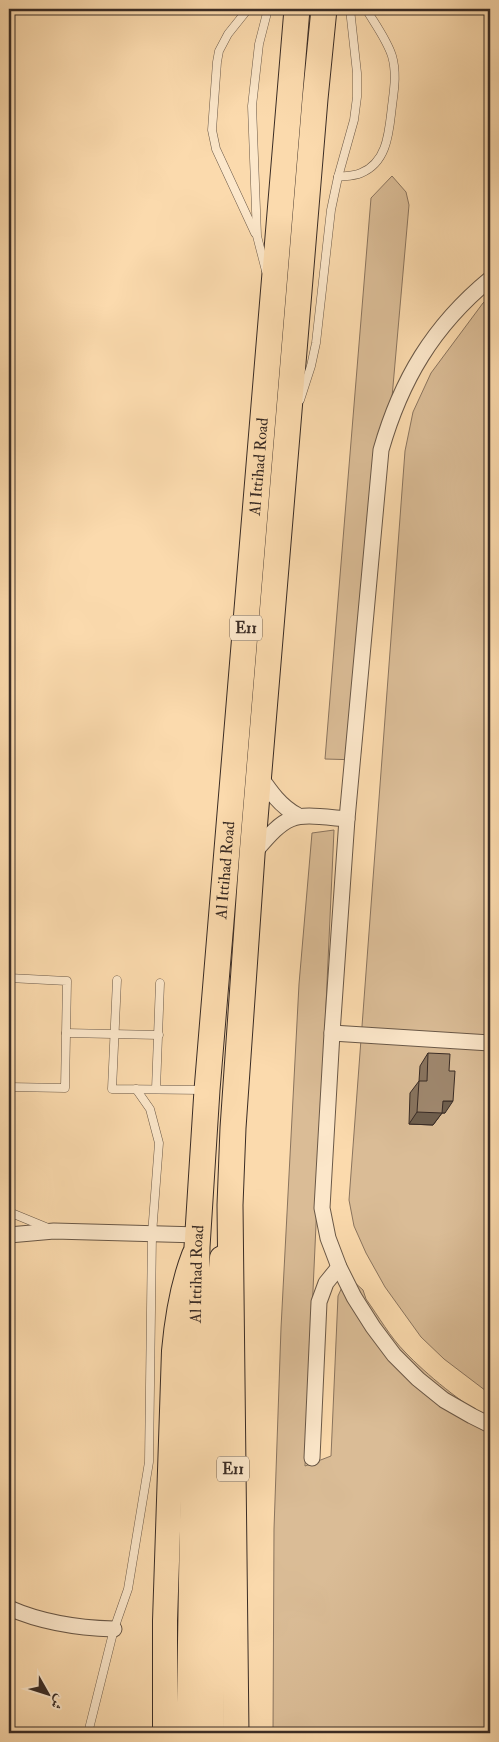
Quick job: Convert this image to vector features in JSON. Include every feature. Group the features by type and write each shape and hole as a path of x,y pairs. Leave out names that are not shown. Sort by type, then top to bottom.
{"highway":[{"name":"Al Ittihad Road","path":"190,1733 198,1241 207,1090 297,9"},
{"name":"Al Ittihad Road","path":"236,1733 230,1205 233,1128 258,773 324,9"}],"main road":[{"path":"212,1733 211,1513 218,1300 223,1245 230,1205"},
{"path":"165,1733 165,1621 176,1323 198,1241"},
{"path":"154,1733 165,1621"}],"street":[{"path":"490,279 470,295 442,326 423,352 408,377 390,418 381,450 347,819 322,1208 328,1238 339,1267 373,1327 394,1355 418,1379 444,1400 490,1425"},
{"path":"258,773 276,799 289,811 297,815 347,819"},
{"path":"252,855 274,829 297,815"},
{"path":"332,1033 490,1043"},
{"path":"9,1235 54,1231 152,1234 198,1241"},
{"path":"312,1458 319,1302 326,1283 339,1267"},
{"path":"9,1608 36,1618 74,1627 114,1629"}],"lane":[{"path":"248,9 228,34 219,51 212,130 216,149 257,236"},
{"path":"268,9 259,44 252,106 257,236 273,302"},
{"path":"287,427 302,394 311,366 316,343 331,210 338,177 353,127 357,97 357,73 350,9"},
{"path":"338,177 360,174 368,169 382,154 388,137 395,78 394,61 388,46 366,9"},
{"path":"9,978 67,980 65,1088 9,1088"},
{"path":"117,980 112,1089 207,1090"},
{"path":"156,1089 160,983"},
{"path":"66,1033 159,1035"},
{"path":"88,1733 114,1629 128,1589 150,1462 152,1234 159,1143 150,1108 136,1089"},
{"path":"9,1212 54,1231"}],"shaded area":[{"path":"392,176 406,192 409,205 360,760 325,759 371,198"},
{"path":"490,297 490,1394 444,1359 421,1337 385,1287 366,1253 354,1226 349,1200 405,451 413,412 431,373 483,303"},
{"path":"334,830 305,1466 331,1456 338,1296 343,1285 353,1281 363,1290 366,1299 394,1340 413,1360 457,1397 490,1418 490,1733 273,1733 274,1529 281,1328 299,984 312,833"}],"building":[{"path":"428,1053 450,1054 449,1071 455,1071 453,1101 443,1101 442,1113 417,1112 419,1081 427,1081"}]}
